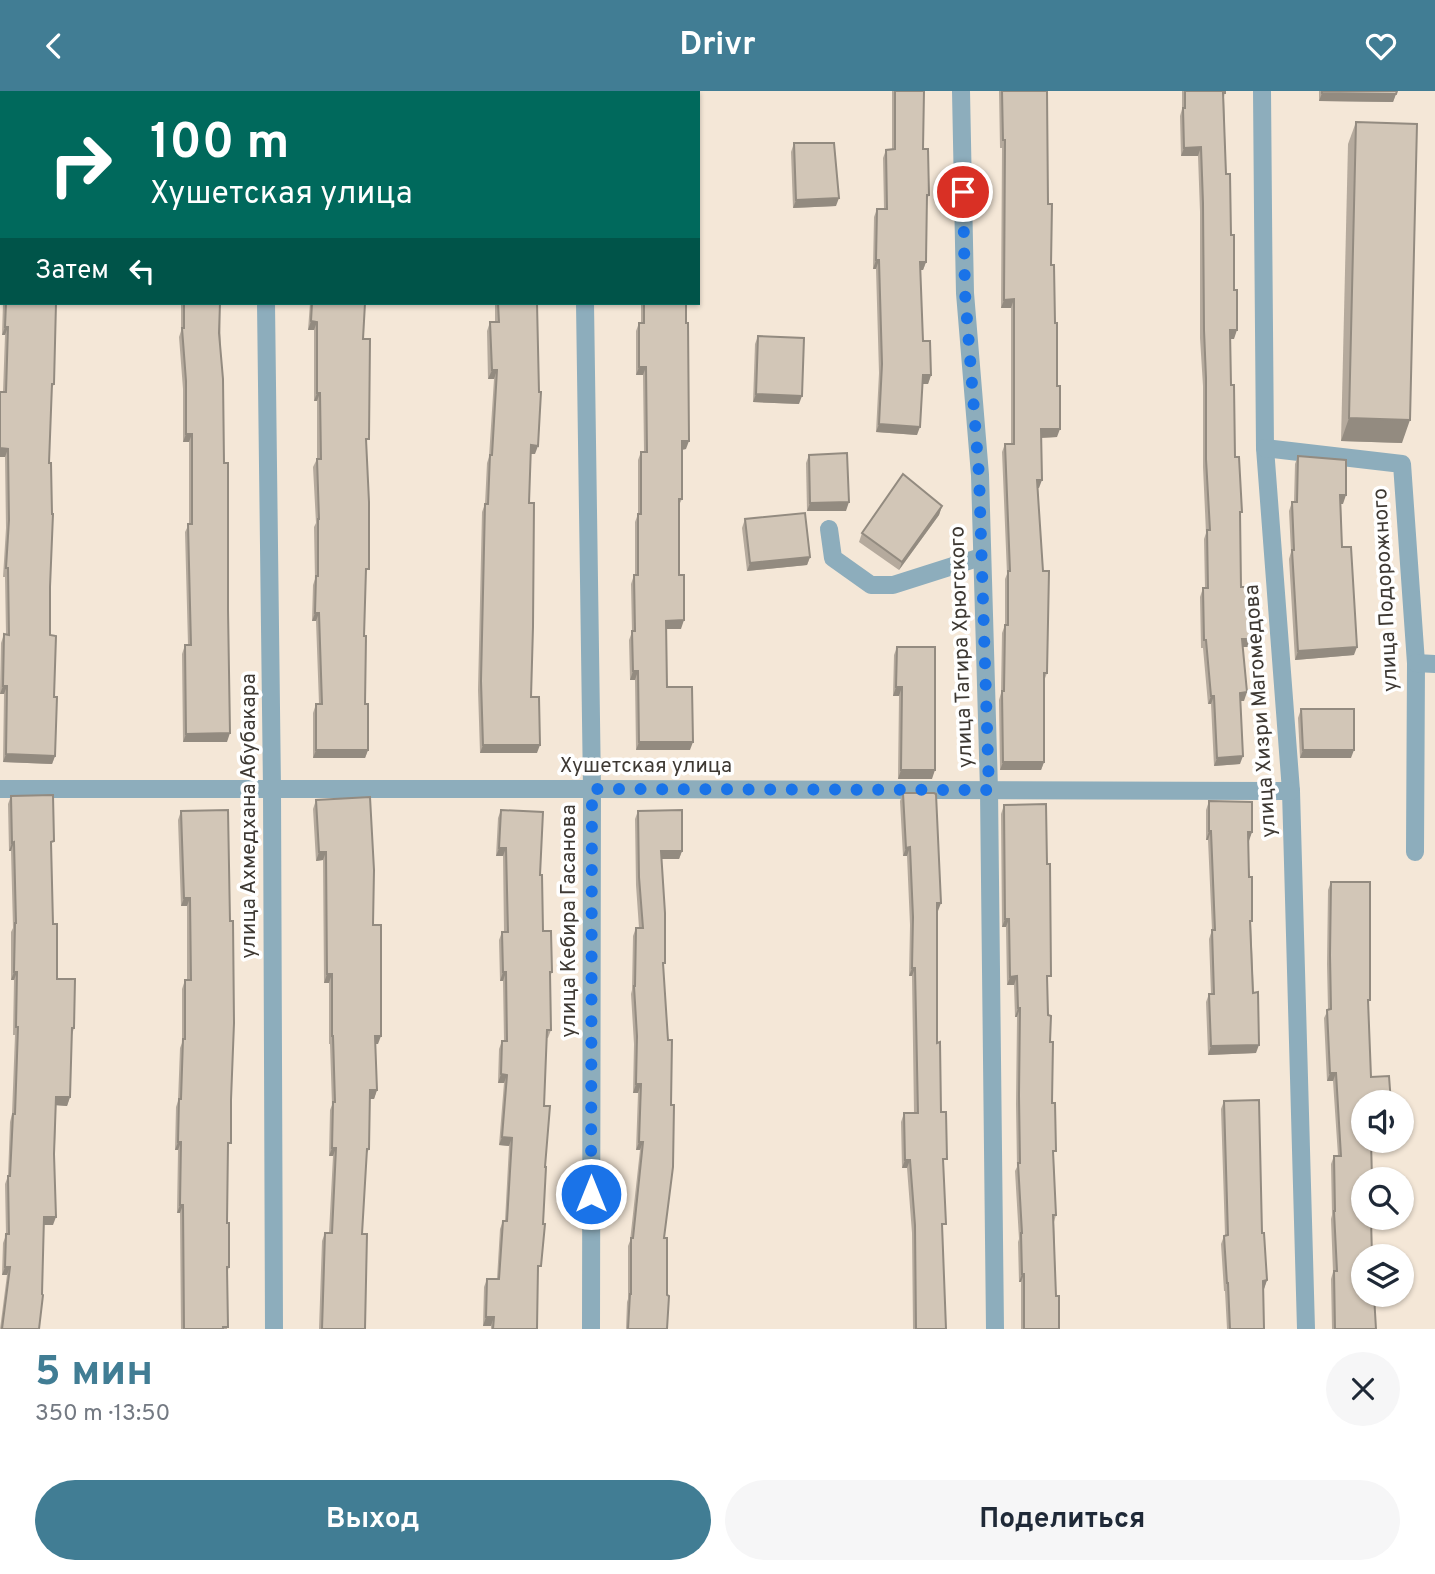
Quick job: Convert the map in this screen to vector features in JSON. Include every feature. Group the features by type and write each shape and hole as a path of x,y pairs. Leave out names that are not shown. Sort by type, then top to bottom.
{"street":[{"name":"улица Тагира Хрюгского","path":"961,91 965,293 979,475 989,790 995,1329"},
{"name":"улица Хизри Магомедова","path":"1262,91 1265,448 1292,791 1306,1329"},
{"name":"улица Ахмедхана Абубакара","path":"266,305 272,789 274,1329"},
{"name":"улица Кебира Гасанова","path":"586,305 592,789 591,1329"},
{"name":"улица Подорожного","path":"1265,448 1402,464 1416,663 1415,852"},
{"path":"829,529 833,558 871,585 893,585 981,557"},
{"path":"1416,663 1435,664"},
{"name":"Хушетская улица","path":"0,789 1292,791"}],"building":[{"path":"895,91 924,91 923,149 928,149 929,195 926,262 920,262 923,341 930,341 931,375 923,375 920,427 879,424 882,364 879,260 876,260 877,209 887,209 886,150 895,149"},
{"path":"1002,91 1047,91 1048,204 1052,204 1051,265 1054,265 1060,429 1041,429 1042,480 1037,480 1043,571 1049,571 1047,673 1044,673 1044,762 1003,762 1002,691 1010,571 1005,444 1014,444 1014,299 1004,300 1005,140"},
{"path":"1185,91 1225,91 1226,174 1230,174 1234,290 1237,290 1237,330 1230,330 1231,385 1234,385 1235,457 1239,457 1242,512 1241,587 1251,587 1252,639 1242,639 1247,692 1240,693 1243,756 1217,758 1214,696 1211,696 1204,640 1203,588 1208,588 1207,530 1210,530 1206,459 1201,147 1184,148"},
{"path":"1322,91 1397,91 1396,94"},
{"path":"1356,122 1417,124 1410,420 1349,418"},
{"path":"794,143 834,143 839,198 796,200"},
{"path":"6,305 56,305 49,463 53,514 50,635 56,636 55,756 6,754 7,686 3,686 4,634 9,635 6,568 9,520 8,449 0,448 0,392 6,392 8,327 5,327"},
{"path":"184,305 220,305 224,463 228,463 230,733 186,734 185,645 191,645 188,524 192,524 192,434 186,434"},
{"path":"312,305 365,305 363,339 370,339 369,439 366,439 369,569 366,569 364,636 368,750 316,750 316,704 322,704 319,613 315,613 319,519 317,459 321,459 317,322 311,321"},
{"path":"498,305 537,305 541,392 538,446 531,445 529,503 534,503 531,697 539,697 540,745 483,745 481,681 485,504 488,504 497,370 492,370 490,322 499,322"},
{"path":"644,305 686,305 689,441 682,441 682,499 679,499 679,575 684,575 684,620 666,621 667,687 692,687 693,742 639,742 638,671 633,671 632,631 635,631 634,575 638,575 641,452 647,452 646,367 639,367 639,323 644,323"},
{"path":"758,336 804,338 802,396 756,394"},
{"path":"847,453 849,502 810,503 809,455"},
{"path":"1298,456 1346,460 1346,495 1340,495 1342,547 1351,547 1357,647 1298,651 1292,502 1297,502"},
{"path":"903,474 942,506 902,562 862,533"},
{"path":"805,513 810,557 750,563 745,519"},
{"path":"897,647 935,647 935,770 901,770 902,687 896,687"},
{"path":"1301,709 1354,709 1354,750 1303,750"},
{"path":"903,793 936,794 941,903 937,903 937,1043 940,1042 941,1112 946,1112 947,1159 943,1159 946,1224 942,1224 946,1329 916,1329 915,1225 910,1160 905,1160 904,1113 918,1113 915,968 912,968 910,847 906,848"},
{"path":"53,795 54,841 51,842 53,924 57,924 57,979 75,979 70,1097 56,1097 56,1217 44,1217 43,1295 39,1329 2,1329 10,1267 5,1267 6,1234 9,1234 8,1176 15,1114 18,1027 17,972 14,972 16,923 11,796"},
{"path":"370,797 374,870 373,925 381,925 381,1036 375,1036 377,1090 370,1090 369,1149 362,1234 367,1234 365,1329 322,1329 325,1233 332,1233 336,1148 332,1148 335,1102 332,974 327,974 326,852 319,852 316,800"},
{"path":"1209,801 1252,802 1252,832 1248,832 1249,877 1252,877 1250,921 1253,993 1258,992 1259,1045 1211,1046 1209,994 1214,994 1212,930 1215,930"},
{"path":"1046,804 1047,864 1050,864 1051,976 1047,976 1048,1015 1051,1016 1050,1042 1053,1042 1056,1215 1053,1215 1059,1329 1024,1329 1018,1163 1020,1008 1017,976 1010,977 1009,919 1005,919 1004,805"},
{"path":"228,810 234,1023 231,1143 228,1143 228,1327 184,1329 181,1142 178,1142 185,1039 185,980 191,980 190,898 184,898 181,811"},
{"path":"501,810 543,812 540,875 543,931 551,931 552,972 551,1030 547,1030 544,1106 550,1106 545,1167 545,1224 541,1266 538,1266 537,1329 493,1329 494,1317 486,1317 487,1279 499,1279 503,1221 507,1221 512,1138 502,1137 507,1075 501,1074 502,1041 507,1041 506,972 503,972 502,932 508,932 506,848 499,848"},
{"path":"682,810 682,851 661,851 665,913 663,963 668,1040 672,1040 671,1105 674,1105 673,1167 664,1238 667,1238 669,1296 667,1329 628,1329 631,1238 643,1142 639,1142 641,1084 636,1084 634,986 636,928 643,928 638,811"},
{"path":"1331,882 1370,882 1368,1000 1371,1077 1389,1076 1390,1090 1351,1090 1351,1153 1371,1153 1372,1167 1351,1167 1351,1230 1371,1230 1372,1244 1351,1244 1351,1307 1375,1307 1376,1329 1335,1329 1334,1271 1337,1271 1334,1156 1341,1156 1336,1073 1330,1073 1327,1010 1331,1009"},
{"path":"1259,1100 1262,1233 1267,1280 1263,1281 1264,1329 1230,1329 1224,1236 1228,1235 1224,1101"}],"route":[{"path":"591,1194 592,789 989,790 979,475 965,293 963,192"}]}
